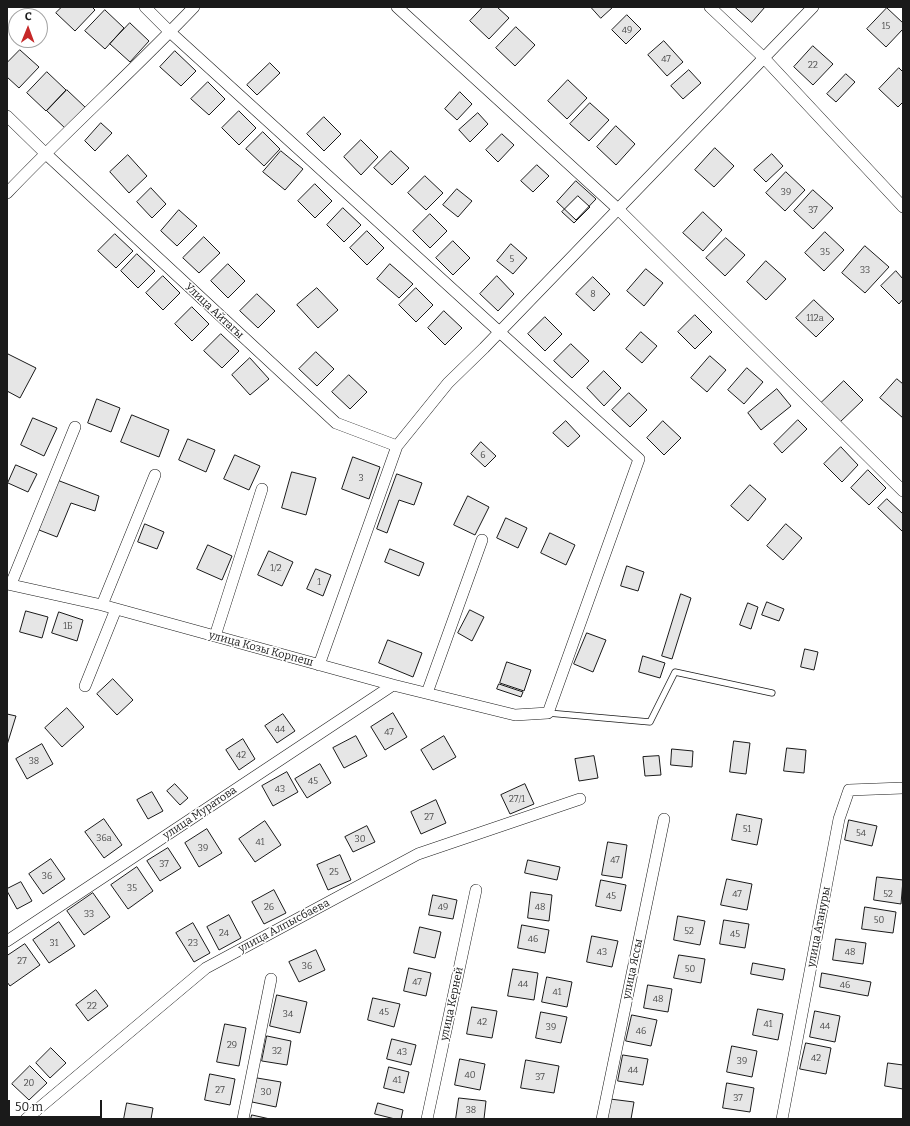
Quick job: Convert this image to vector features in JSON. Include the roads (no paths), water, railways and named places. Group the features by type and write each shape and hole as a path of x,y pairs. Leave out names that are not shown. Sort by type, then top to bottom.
{"street":[{"path":"145,7 170,32 639,459 548,713"},
{"path":"7,193 45,153 194,7"},
{"path":"397,7 618,209 903,491"},
{"path":"710,7 764,58 903,207"},
{"path":"319,665 397,446 448,383 813,7"},
{"name":"Улица Айтагы","path":"7,116 336,423 397,446"},
{"path":"9,584 75,427"},
{"path":"102,605 155,475"},
{"path":"216,636 262,489"},
{"path":"427,694 482,540"},
{"name":"улица Козы Корпеш","path":"9,584 116,608 427,694 515,715 548,713"},
{"path":"86,686 116,608"},
{"name":"улица Муратова","path":"7,941 393,685"},
{"name":"улица Атануры","path":"782,1119 839,820 848,790 903,788"},
{"name":"улица Алпысбаева","path":"26,1119 206,968 418,854 580,798"},
{"name":"улица Яссы","path":"602,1119 664,819"},
{"name":"улица Керней","path":"427,1119 476,890"},
{"path":"243,1119 271,979"}],"lane":[{"path":"548,713 650,722 675,672 772,693"}]}
